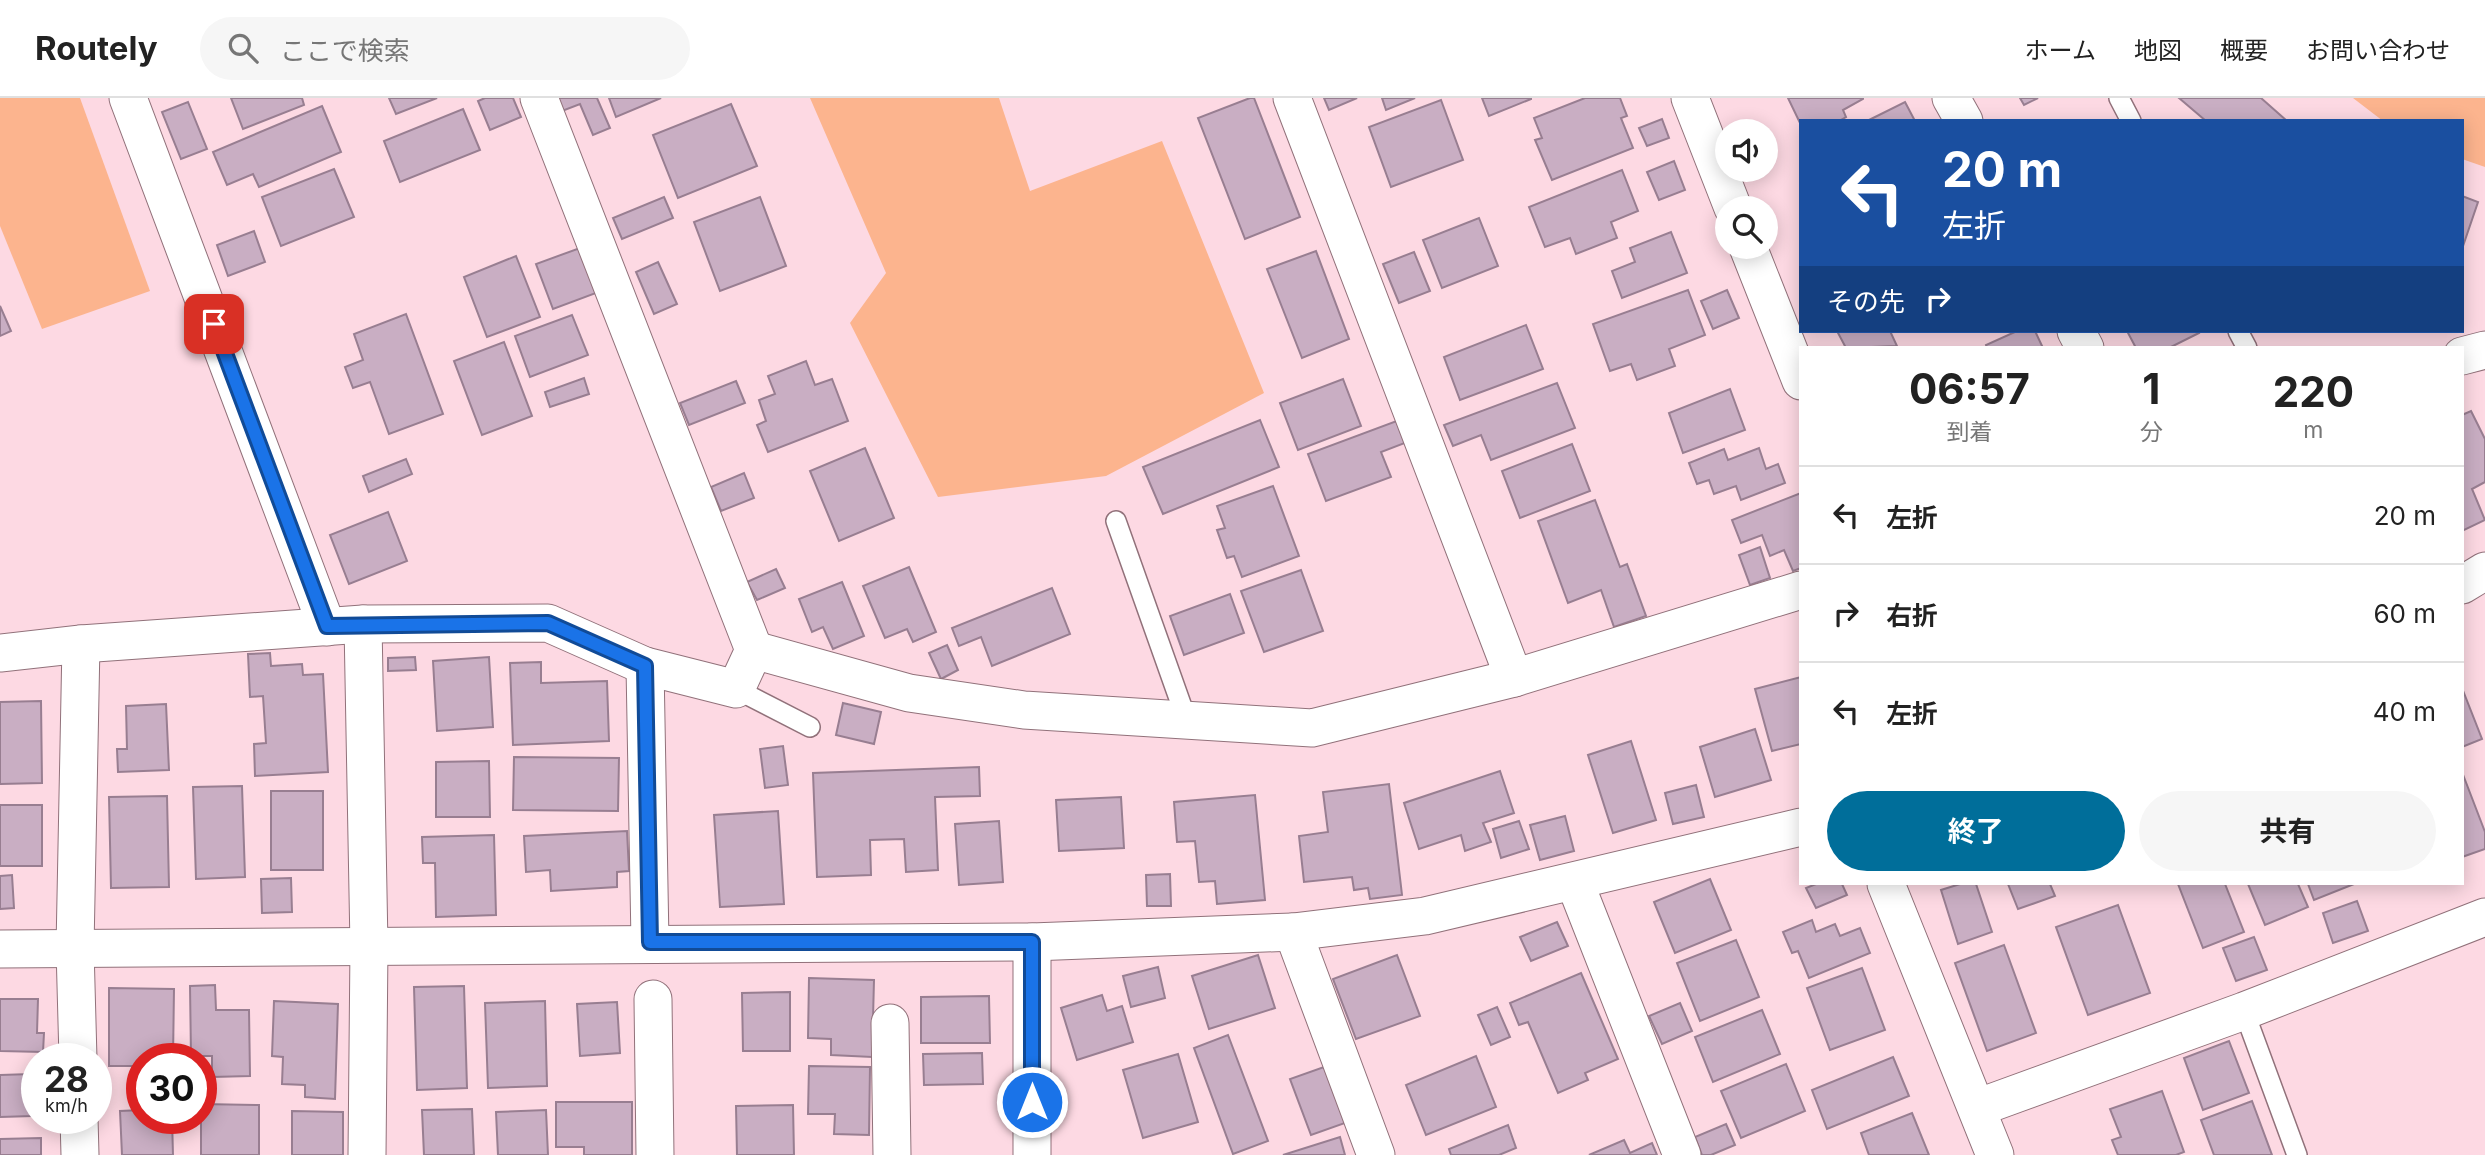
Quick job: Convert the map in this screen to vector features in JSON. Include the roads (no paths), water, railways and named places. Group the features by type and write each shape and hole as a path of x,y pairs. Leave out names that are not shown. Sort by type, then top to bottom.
{"street":[{"path":"128,98 327,626"},
{"path":"1,651 363,624 548,623 645,666 736,689 754,650 539,98"},
{"path":"1292,98 1514,678"},
{"path":"1690,98 1728,196"},
{"path":"1951,98 1963,119"},
{"path":"1753,259 1799,376"},
{"path":"2464,584 2485,571"},
{"path":"754,650 909,693 1024,710 1312,727 1514,678 1799,591"},
{"path":"363,624 369,946 367,1155"},
{"path":"78,1043 75,948 80,644"},
{"path":"645,666 650,942"},
{"path":"0,949 650,942 1032,942 1293,932 1425,916 1575,883 1799,827"},
{"path":"1575,883 1682,1155"},
{"path":"1886,885 1995,1155"},
{"path":"1977,1108 2244,1011 2485,917"},
{"path":"1293,932 1377,1155"},
{"path":"1032,942 1032,1155"},
{"path":"653,999 655,1155"},
{"path":"890,1023 892,1155"},
{"path":"79,1134 80,1155"}],"lane":[{"path":"2119,98 2130,119"},
{"path":"1116,521 1187,721"},
{"path":"736,689 810,727"},
{"path":"2244,1011 2297,1155"}]}
